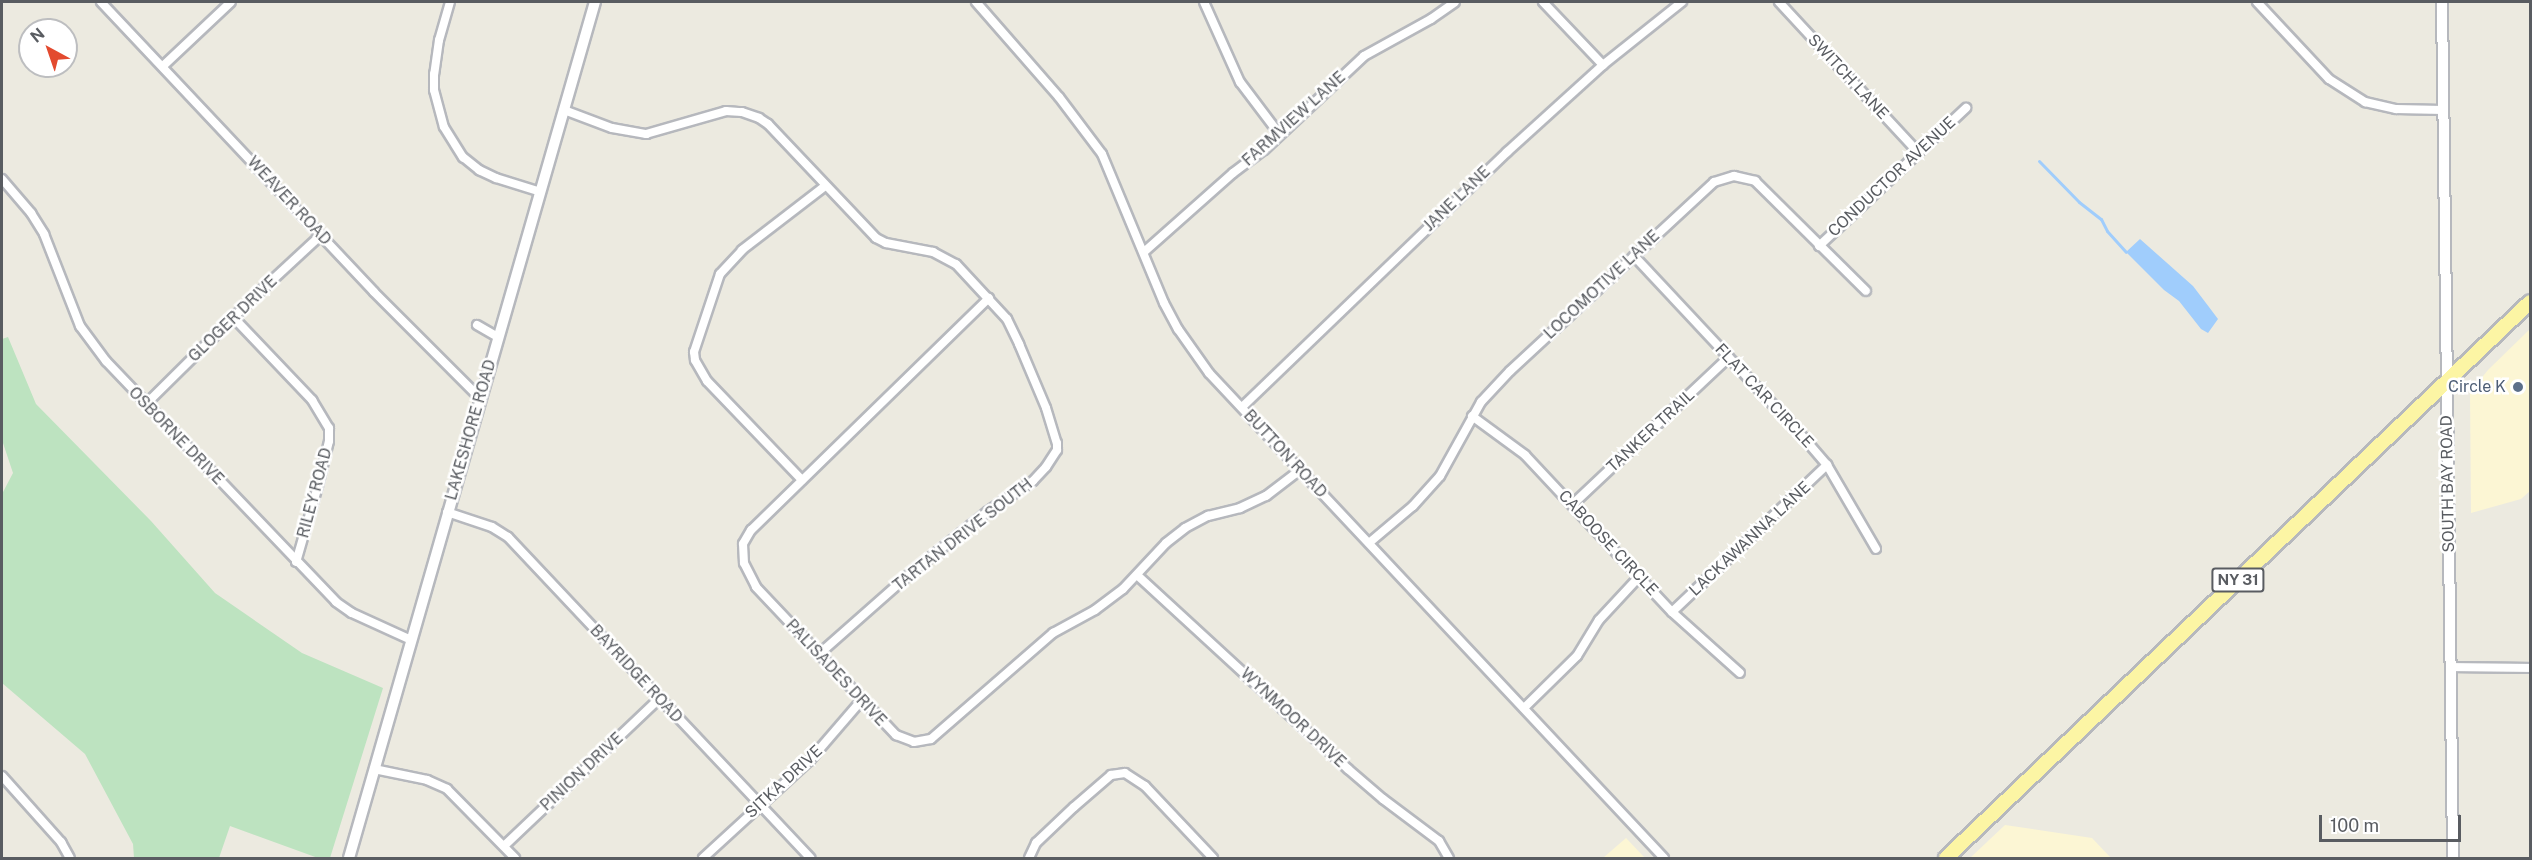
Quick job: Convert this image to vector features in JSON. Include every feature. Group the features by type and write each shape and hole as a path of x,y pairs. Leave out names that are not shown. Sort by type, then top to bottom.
{"main road":[{"name":"NY 31","path":"1946,858 2530,302"}],"street":[{"name":"WEAVER ROAD","path":"101,2 321,235 480,398"},
{"path":"163,66 231,2"},
{"path":"450,2 439,40 434,74 436,100 444,127 463,157 479,170 496,178 541,192"},
{"name":"LAKESHORE ROAD","path":"349,858 595,2"},
{"name":"BUTTON ROAD","path":"976,2 1059,97 1102,154 1164,303 1178,329 1209,373 1664,858"},
{"path":"1204,2 1240,82 1280,135"},
{"name":"FARMVIEW LANE","path":"1144,252 1280,135 1364,56 1431,19 1455,2"},
{"path":"1543,2 1603,65"},
{"name":"JANE LANE","path":"1242,407 1507,152 1603,65 1682,2"},
{"name":"SWITCH LANE","path":"1779,2 1918,152"},
{"path":"2257,2 2329,79 2365,102 2396,109 2444,110"},
{"name":"SOUTH BAY ROAD","path":"2442,2 2453,858"},
{"name":"CONDUCTOR AVENUE","path":"1819,246 1966,108"},
{"path":"564,110 612,128 646,134 716,113 742,112 768,124 876,238 886,243 945,256 989,298"},
{"name":"LOCOMOTIVE LANE","path":"1369,543 1413,506 1440,476 1472,416 1510,371 1714,183 1734,176 1755,181 1866,291"},
{"name":"OSBORNE DRIVE","path":"2,179 31,213 44,234 86,335 106,361 336,602 352,613 411,640"},
{"path":"802,480 707,381 699,370 694,352 720,274 742,250 825,186"},
{"name":"GLOGER DRIVE","path":"146,404 233,317 321,235"},
{"name":"FLAT CAR CIRCLE","path":"1634,255 1827,465 1876,549"},
{"name":"PALISADES DRIVE","path":"989,298 751,530 743,544 744,563 756,587 861,701 896,735 914,742 931,739 1053,633 1095,610 1137,575 1166,543 1185,528 1208,516 1240,508 1266,496 1300,470"},
{"name":"TARTAN DRIVE SOUTH","path":"818,655 912,572 988,511 1033,481 1057,450 1055,433 1019,344 1006,319 989,298"},
{"name":"RILEY ROAD","path":"233,317 312,400 329,428 329,441 318,486 296,562"},
{"path":"477,325 498,337"},
{"name":"TANKER TRAIL","path":"1573,504 1729,357"},
{"name":"CABOOSE CIRCLE","path":"1472,416 1525,455 1672,612 1740,673"},
{"name":"LACKAWANNA LANE","path":"1672,612 1827,465"},
{"name":"BAYRIDGE ROAD","path":"447,512 492,527 508,537 810,858"},
{"name":"WYNMOOR DRIVE","path":"1137,575 1348,769 1383,799 1440,841 1449,858"},
{"path":"1524,708 1576,656 1599,620 1639,577"},
{"path":"2451,667 2530,668"},
{"name":"PINION DRIVE","path":"504,846 659,699"},
{"name":"SITKA DRIVE","path":"703,858 810,760 861,701"},
{"path":"374,769 427,780 447,789 515,858"},
{"path":"1029,858 1036,843 1074,807 1111,776 1125,773 1145,786 1213,858"},
{"path":"2,776 61,842 70,858"}],"shaded area":[{"path":"2530,329 2530,491 2521,499 2471,513 2470,392 2488,370"},
{"path":"2005,825 2092,838 2111,858 1970,858"},
{"path":"1626,838 1645,858 1603,858"}],"green space":[{"path":"8,337 36,404 151,521 215,593 302,653 383,688 330,858 318,858 230,826 219,858 134,858 133,844 85,754 2,683 2,494 13,473 2,440 2,339"}],"water":[{"path":"2140,239 2193,286 2218,319 2208,333 2201,329 2179,301 2164,290 2126,252"}],"waterway":[{"path":"2039,161 2079,202 2101,219 2107,231 2126,252"}],"place":[{"name":"Circle K","path":"2518,387"}]}
